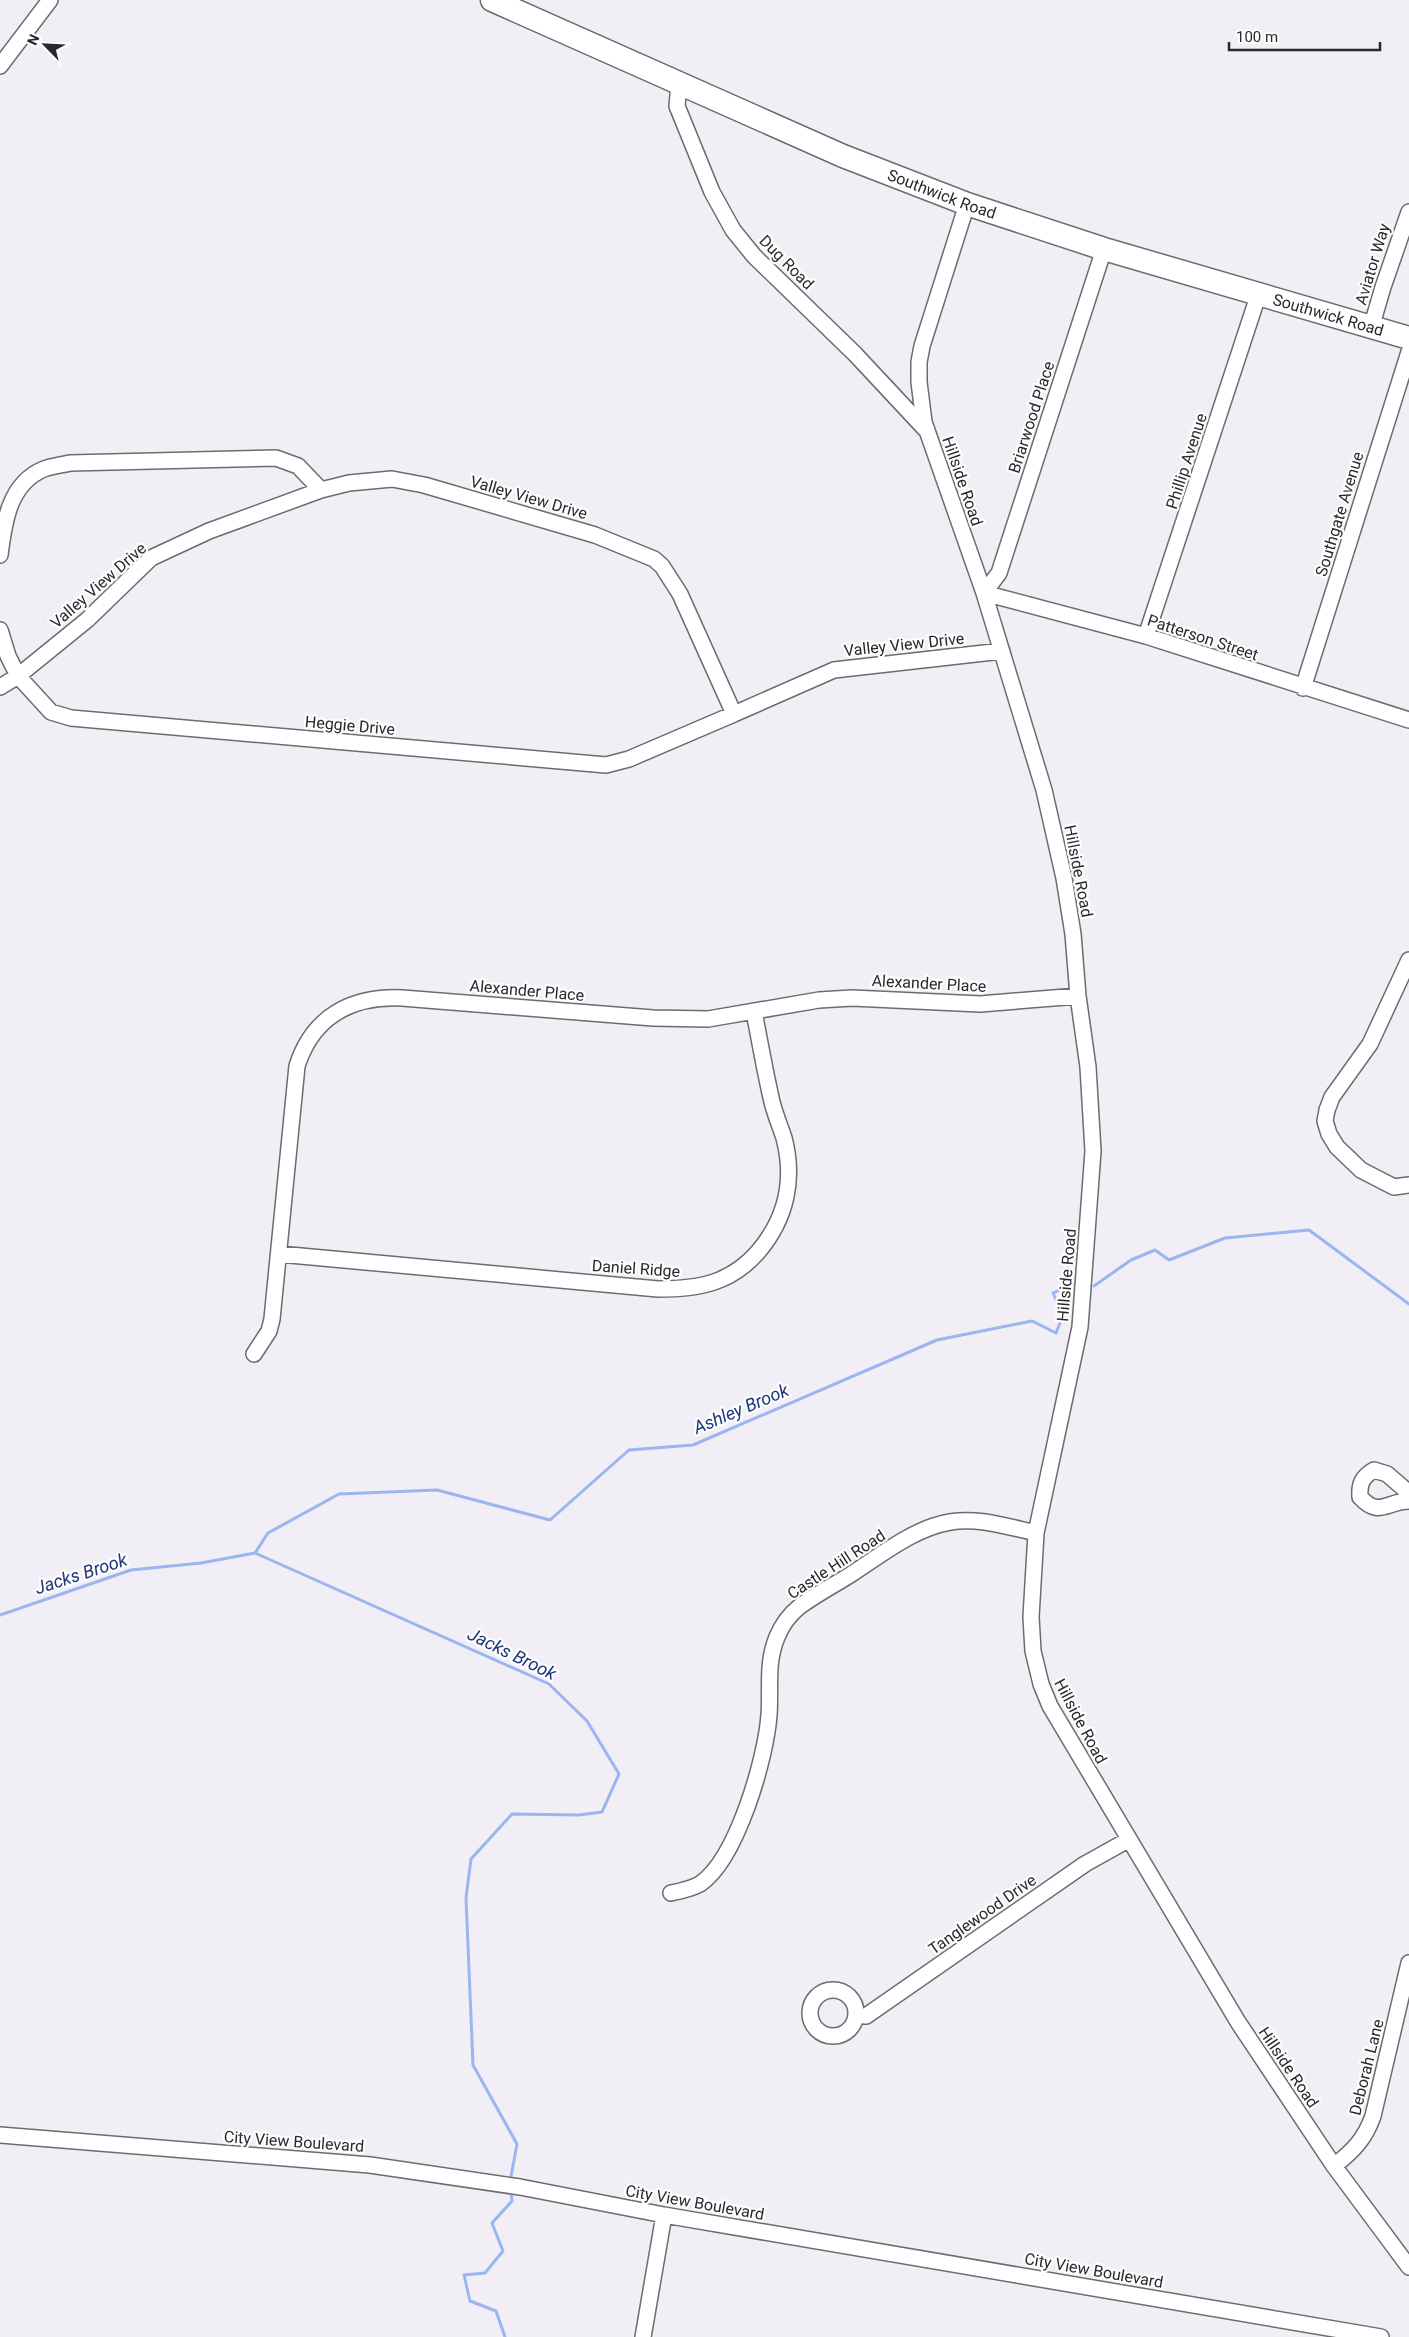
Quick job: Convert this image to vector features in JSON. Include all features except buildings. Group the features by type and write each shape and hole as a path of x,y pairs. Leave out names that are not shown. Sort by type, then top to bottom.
{"highway":[{"name":"Southwick Road","path":"492,0 871,168 967,204 1104,249 1258,296 1409,338"}],"street":[{"path":"0,66 50,0"},
{"name":"Dug Road","path":"678,84 677,106 709,185 733,230 754,256 855,354 927,431"},
{"name":"Hillside Road","path":"967,204 933,306 919,362 920,402 927,431 984,593 1031,740 1054,832 1073,934 1078,996 1088,1067 1093,1151 1079,1333 1036,1533 1032,1632 1041,1684 1050,1706 1128,1840 1238,2022 1334,2166 1409,2267"},
{"name":"Aviator Way","path":"1371,328 1409,212"},
{"name":"Briarwood Place","path":"984,593 999,573 1104,249"},
{"name":"Phillip Avenue","path":"1146,636 1258,296"},
{"name":"Southgate Avenue","path":"1303,688 1409,352"},
{"path":"0,555 5,522 13,497 28,479 44,469 70,462 276,458 298,466 321,490"},
{"name":"Valley View Drive","path":"0,687 18,676 87,620 151,558 209,531 321,490 348,483 392,479 424,485 595,535 654,559 662,566 680,594 734,714 834,670 1002,651"},
{"name":"Patterson Street","path":"984,593 1146,636 1303,688 1409,720"},
{"name":"Heggie Drive","path":"0,630 8,656 18,676 51,712 71,718 606,765 629,759 734,714"},
{"path":"1409,960 1370,1044 1332,1097 1327,1110 1326,1126 1331,1139 1342,1154 1361,1170 1394,1187 1409,1184"},
{"name":"Alexander Place","path":"254,1354 271,1325 297,1066 304,1048 314,1033 330,1016 343,1008 361,1001 384,997 667,1019 708,1019 819,1000 852,998 980,1004 1078,996"},
{"name":"Daniel Ridge","path":"279,1254 658,1289 698,1288 724,1278 748,1263 766,1242 779,1220 788,1188 787,1156 773,1104 754,1012"},
{"path":"1409,1493 1387,1474 1374,1470 1364,1476 1360,1486 1360,1497 1367,1505 1374,1508 1385,1508 1396,1502 1409,1500"},
{"name":"Castle Hill Road","path":"671,1893 700,1884 712,1872 730,1843 747,1807 759,1767 769,1717 770,1659 777,1636 788,1618 808,1601 906,1540 930,1528 967,1520 1036,1533"},
{"name":"Tanglewood Drive","path":"856,2015 866,2016 1085,1864 1128,1840"},
{"name":"Deborah Lane","path":"1334,2166 1354,2150 1368,2130 1373,2116 1409,1963"},
{"name":"City View Boulevard","path":"0,2135 370,2165 520,2187 664,2215 1381,2337"},
{"path":"643,2337 664,2215"}],"waterway":[{"name":"Ashley Brook","path":"1094,1286 1131,1260 1155,1250 1169,1260 1225,1238 1309,1230 1409,1304"},
{"name":"Ashley Brook","path":"255,1553 268,1533 339,1494 437,1490 550,1520 629,1450 693,1445 937,1340 1032,1321 1056,1333 1063,1315 1053,1293 1073,1284"},
{"name":"Jacks Brook","path":"0,1615 131,1570 201,1563 255,1553 549,1684 587,1721 619,1774 602,1812 579,1815 512,1814 471,1859 466,1898 473,2065 517,2144 510,2182"},
{"name":"Jacks Brook","path":"505,2337 496,2311 470,2301 464,2275 485,2273 503,2251 492,2223 512,2201 511,2190"}]}
